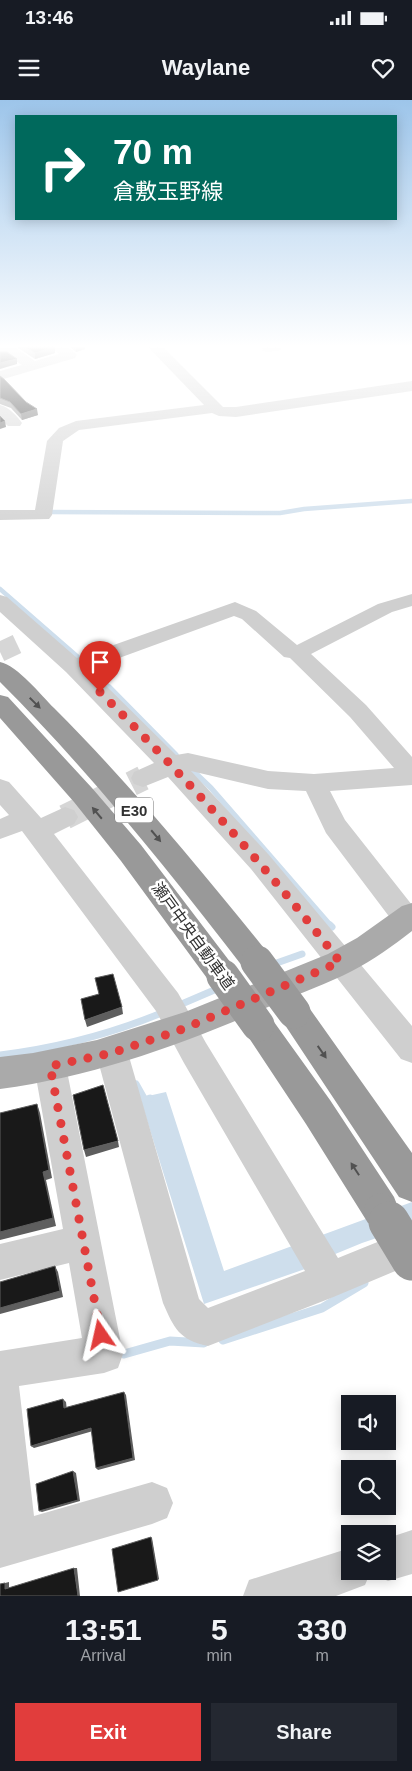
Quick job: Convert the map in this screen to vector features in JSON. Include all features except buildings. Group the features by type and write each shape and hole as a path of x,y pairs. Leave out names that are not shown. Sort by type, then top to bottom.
{"highway":[{"name":"瀬戸中央自動車道","path":"0,668 110,781 177,861 294,1012 412,1184"},
{"name":"瀬戸中央自動車道","path":"0,704 83,795 131,853 224,976 318,1112 412,1260"}],"main road":[{"path":"0,1073 50,1066 112,1053 176,1016 340,962 370,945 409,917"}],"street":[{"path":"7,417 14,423"},
{"path":"0,514 43,515 55,441 66,430 76,426 147,417"},
{"path":"297,653 385,608 412,600"},
{"path":"0,601 74,667 171,765 260,862 412,1049"},
{"path":"74,667 236,608 249,615 292,652 297,653 358,711 412,775"},
{"path":"17,644 39,634"},
{"path":"142,778 171,765 188,762 268,780 314,783 412,775"},
{"path":"314,783 335,826 409,917"},
{"path":"0,788 32,825 176,1016 319,1261"},
{"path":"0,829 32,825 64,817"},
{"path":"112,1053 187,1316 197,1325 208,1327 319,1261 373,1261 412,1246"},
{"path":"0,1370 104,1354 50,1066"},
{"path":"0,1262 83,1242"},
{"path":"0,1387 8,1544 152,1503"},
{"path":"396,1557 412,1552"},
{"path":"265,1596 341,1573"}],"water":[{"path":"166,1092 224,1271 412,1202 412,1226 362,1243 328,1257 308,1268 204,1304 141,1101 148,1096"}],"waterway":[{"path":"49,512 280,513 304,509 412,501"},
{"path":"0,589 78,657"},
{"path":"88,666 109,687"},
{"path":"109,687 176,755"},
{"path":"189,767 211,788 331,926"},
{"path":"271,965 302,954"},
{"path":"177,1006 219,988"},
{"path":"0,1055 84,1039 164,1012"},
{"path":"136,1084 145,1100 150,1098"},
{"path":"223,1340 322,1308 364,1283"},
{"path":"124,1354 170,1341 204,1343"}],"tunnel":[{"path":"0,652 17,644"},
{"path":"65,817 143,778"}],"route":[{"path":"100,692 171,765 260,862 340,962 183,1029 112,1053 50,1066 101,1335"}]}
